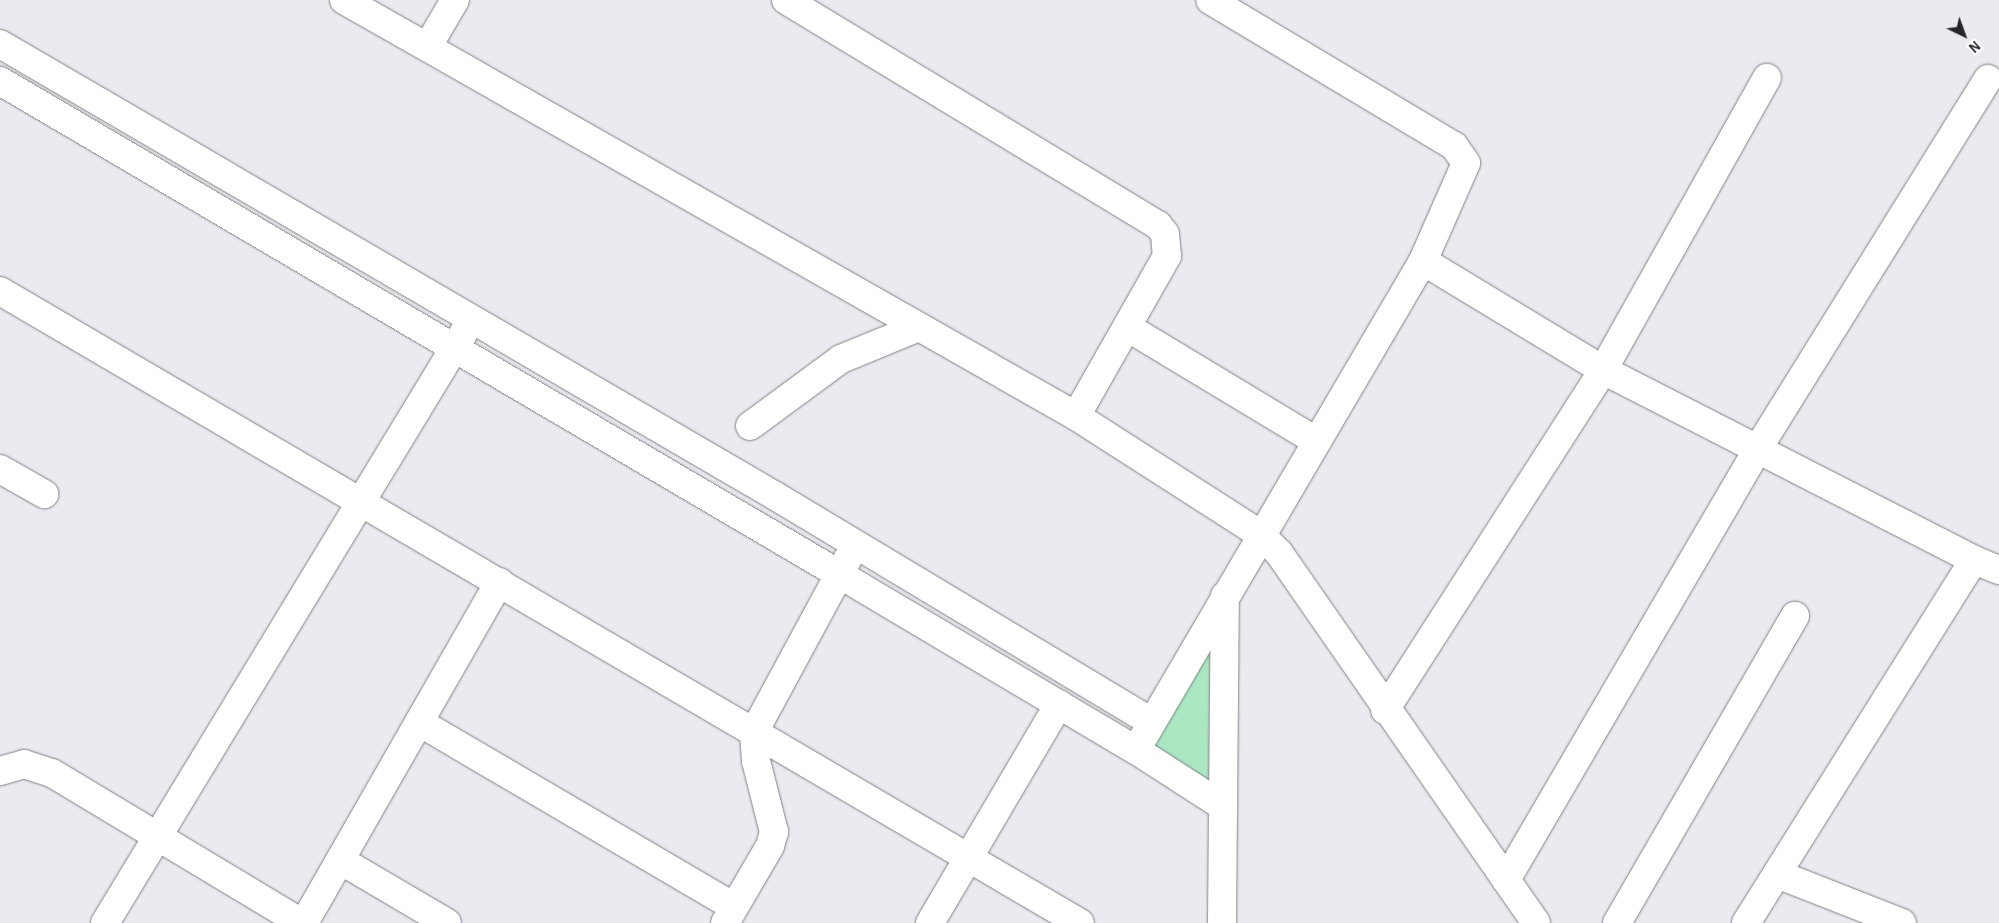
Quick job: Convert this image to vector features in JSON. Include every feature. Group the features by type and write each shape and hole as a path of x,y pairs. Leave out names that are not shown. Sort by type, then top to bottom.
{"street":[{"path":"344,0 428,46 1076,416 1260,534 1279,553 1385,710 1536,923"},
{"path":"428,46 455,0"},
{"path":"786,0 1158,225 1168,243 1167,256 1076,416"},
{"path":"1136,750 1260,534 1424,261 1465,171 1463,155 1454,146 1210,0"},
{"path":"0,44 778,497 1152,722"},
{"path":"1385,710 1603,370 1767,78"},
{"path":"1506,880 1757,450 1988,79"},
{"path":"0,81 1059,704 1136,750 1223,806"},
{"path":"197,196 210,168"},
{"path":"1424,261 1603,370 1974,560 1999,570"},
{"path":"0,291 1080,923"},
{"path":"105,923 472,318"},
{"path":"750,426 841,358 920,327"},
{"path":"1127,327 1316,441"},
{"path":"0,469 44,494"},
{"path":"761,528 778,497"},
{"path":"419,722 730,915 770,846 774,832 756,761 754,732 856,544"},
{"path":"1746,923 1974,560"},
{"path":"0,771 24,764 37,766 157,835 303,923 499,582"},
{"path":"1222,923 1225,595"},
{"path":"1617,923 1795,616"},
{"path":"930,923 1059,704"},
{"path":"340,860 447,923"},
{"path":"1777,874 1902,923"}],"green space":[{"path":"1212,641 1215,786 1152,745"}]}
